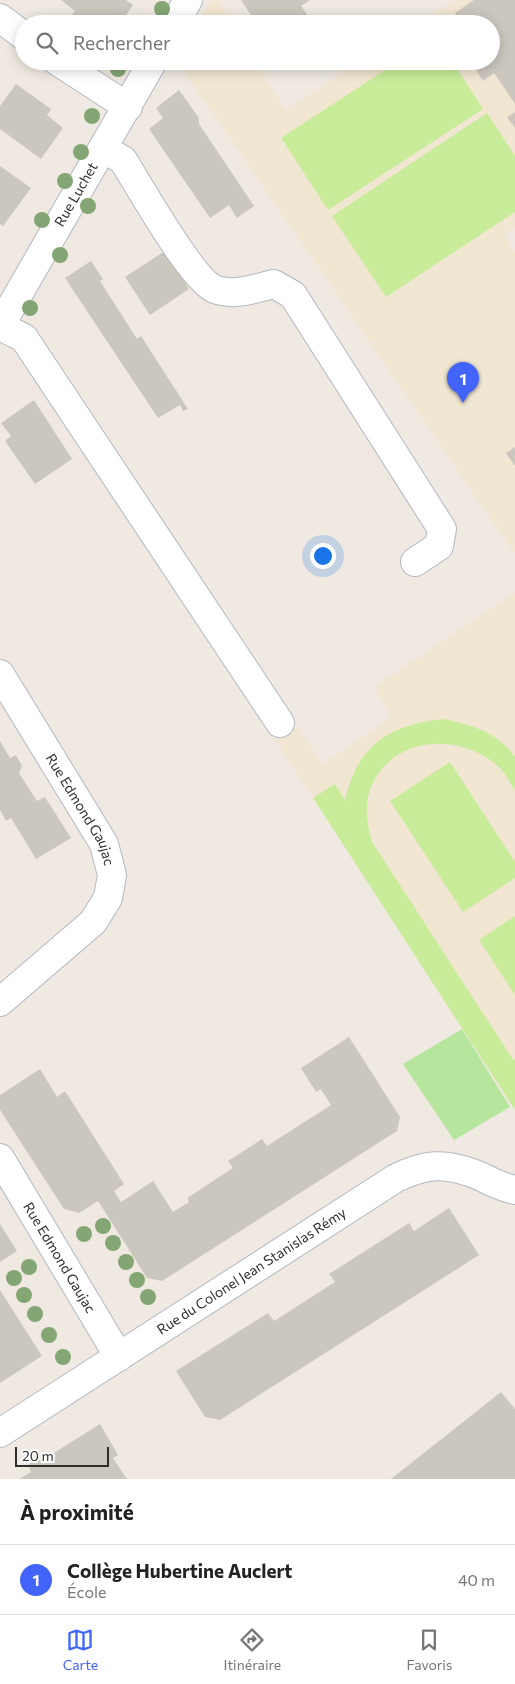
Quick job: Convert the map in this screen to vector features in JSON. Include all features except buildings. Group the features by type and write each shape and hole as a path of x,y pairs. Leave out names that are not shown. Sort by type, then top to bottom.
{"street":[{"path":"179,15 188,0"},
{"path":"0,18 15,29"},
{"path":"71,70 128,107"},
{"name":"Rue Luchet","path":"0,326 148,70"},
{"path":"104,149 123,160 197,275 216,290 237,292 274,284 293,295 442,529 439,546 415,562"},
{"path":"0,326 24,338 280,723"},
{"name":"Rue Edmond Gaujac","path":"0,674 104,844 112,875 108,898 93,922 0,1002"},
{"name":"Rue Edmond Gaujac","path":"0,1158 120,1357"},
{"name":"Rue du Colonel Jean Stanislas Rémy","path":"0,1433 396,1178 419,1168 446,1165 475,1174 501,1187 515,1190"}],"shaded area":[{"path":"212,0 218,0 227,15 201,15"},
{"path":"455,0 515,0 515,228 505,235 515,252 515,554 183,70 261,70 285,110 346,70 500,70 500,15 432,15"},
{"path":"515,592 515,1110 275,739 297,725 322,765 392,716 374,687"}],"green space":[{"path":"385,70 458,70 483,109 328,210 281,138"},
{"path":"487,113 515,156 515,212 386,297 332,216"},
{"path":"443,719 483,731 508,748 515,757 515,791 501,768 481,754 462,747 442,744 423,745 405,751 389,762 376,777 368,797 368,825 372,842 515,1060 515,1110 313,798 335,784 345,801 350,782 358,765 378,741 407,726"},
{"path":"450,762 515,862 515,878 463,912 390,801"},
{"path":"515,916 515,995 479,940"},
{"path":"462,1029 510,1107 454,1140 403,1064"}],"place":[{"name":"Collège Hubertine Auclert","path":"463,403"}]}
